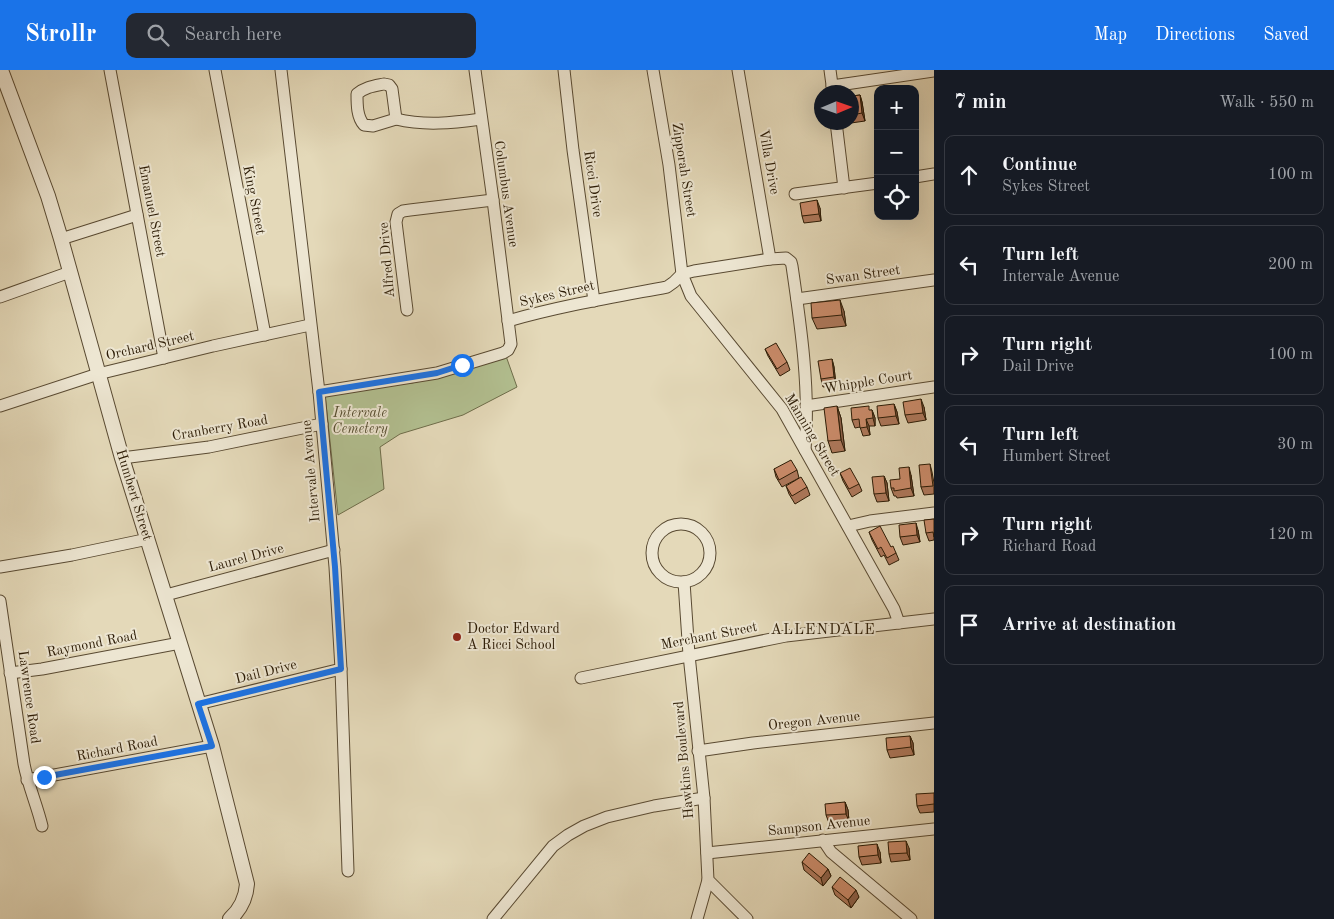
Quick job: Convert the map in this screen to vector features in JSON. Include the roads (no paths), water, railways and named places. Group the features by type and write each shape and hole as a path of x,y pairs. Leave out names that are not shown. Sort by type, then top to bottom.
{"street":[{"name":"Humbert Street","path":"2,70 48,196 122,458 212,746 247,884 241,908 230,919"},
{"name":"Emanuel Street","path":"110,70 164,358"},
{"name":"King Street","path":"216,70 265,334"},
{"name":"Intervale Avenue","path":"281,70 319,392 334,550 341,669 348,871"},
{"name":"Columbus Avenue","path":"474,70 508,322"},
{"name":"Ricci Drive","path":"564,70 594,301"},
{"name":"Zipporah Street","path":"653,70 669,165 682,274"},
{"name":"Villa Drive","path":"738,70 770,260"},
{"path":"830,70 832,85"},
{"path":"856,85 934,72"},
{"path":"396,119 439,124 481,119"},
{"path":"837,130 844,188"},
{"path":"919,176 934,174"},
{"path":"795,194 874,184"},
{"name":"Alfred Drive","path":"407,310 396,222 398,214 403,211 493,200"},
{"path":"61,240 137,215"},
{"name":"Sykes Street","path":"319,392 437,373 503,353 508,350 511,344 508,322 528,315 667,287 682,274 694,271 786,258 791,262 797,300"},
{"path":"0,297 70,272"},
{"name":"Manning Street","path":"682,274 691,296 782,409 894,609 900,624"},
{"name":"Swan Street","path":"797,300 934,280"},
{"path":"797,300 806,385 807,427 805,450"},
{"name":"Orchard Street","path":"0,406 98,374 310,325"},
{"name":"Whipple Court","path":"806,406 934,387"},
{"name":"Cranberry Road","path":"122,458 209,447 322,424"},
{"path":"848,526 870,521 934,513"},
{"path":"678,524 685,524 699,530 710,550 707,565 703,571 698,577 684,582 669,580 662,575 657,570 652,556 652,548 658,534 664,529 678,524"},
{"path":"0,567 148,539"},
{"name":"Laurel Drive","path":"166,595 334,550"},
{"name":"Hawkins Boulevard","path":"684,582 689,655 704,798 707,853 708,880 697,919"},
{"name":"Lawrence Road","path":"0,601 2,627 24,764 27,780 42,826"},
{"name":"Merchant Street","path":"581,678 786,636 934,619"},
{"name":"Raymond Road","path":"10,673 42,669 180,642"},
{"name":"Dail Drive","path":"198,704 341,669"},
{"name":"Oregon Avenue","path":"698,751 934,723"},
{"name":"Richard Road","path":"27,780 212,746"},
{"path":"494,919 553,846 568,835 607,817 654,806 704,798"},
{"name":"Sampson Avenue","path":"707,853 934,829"},
{"path":"823,840 831,852 911,919"},
{"path":"708,880 748,919"}],"place":[{"name":"Doctor Edward A Ricci School","path":"457,637"}],"district":[{"name":"ALLENDALE","path":"823,630"}],"park label":[{"name":"Intervale Cemetery","path":"360,422"}]}
